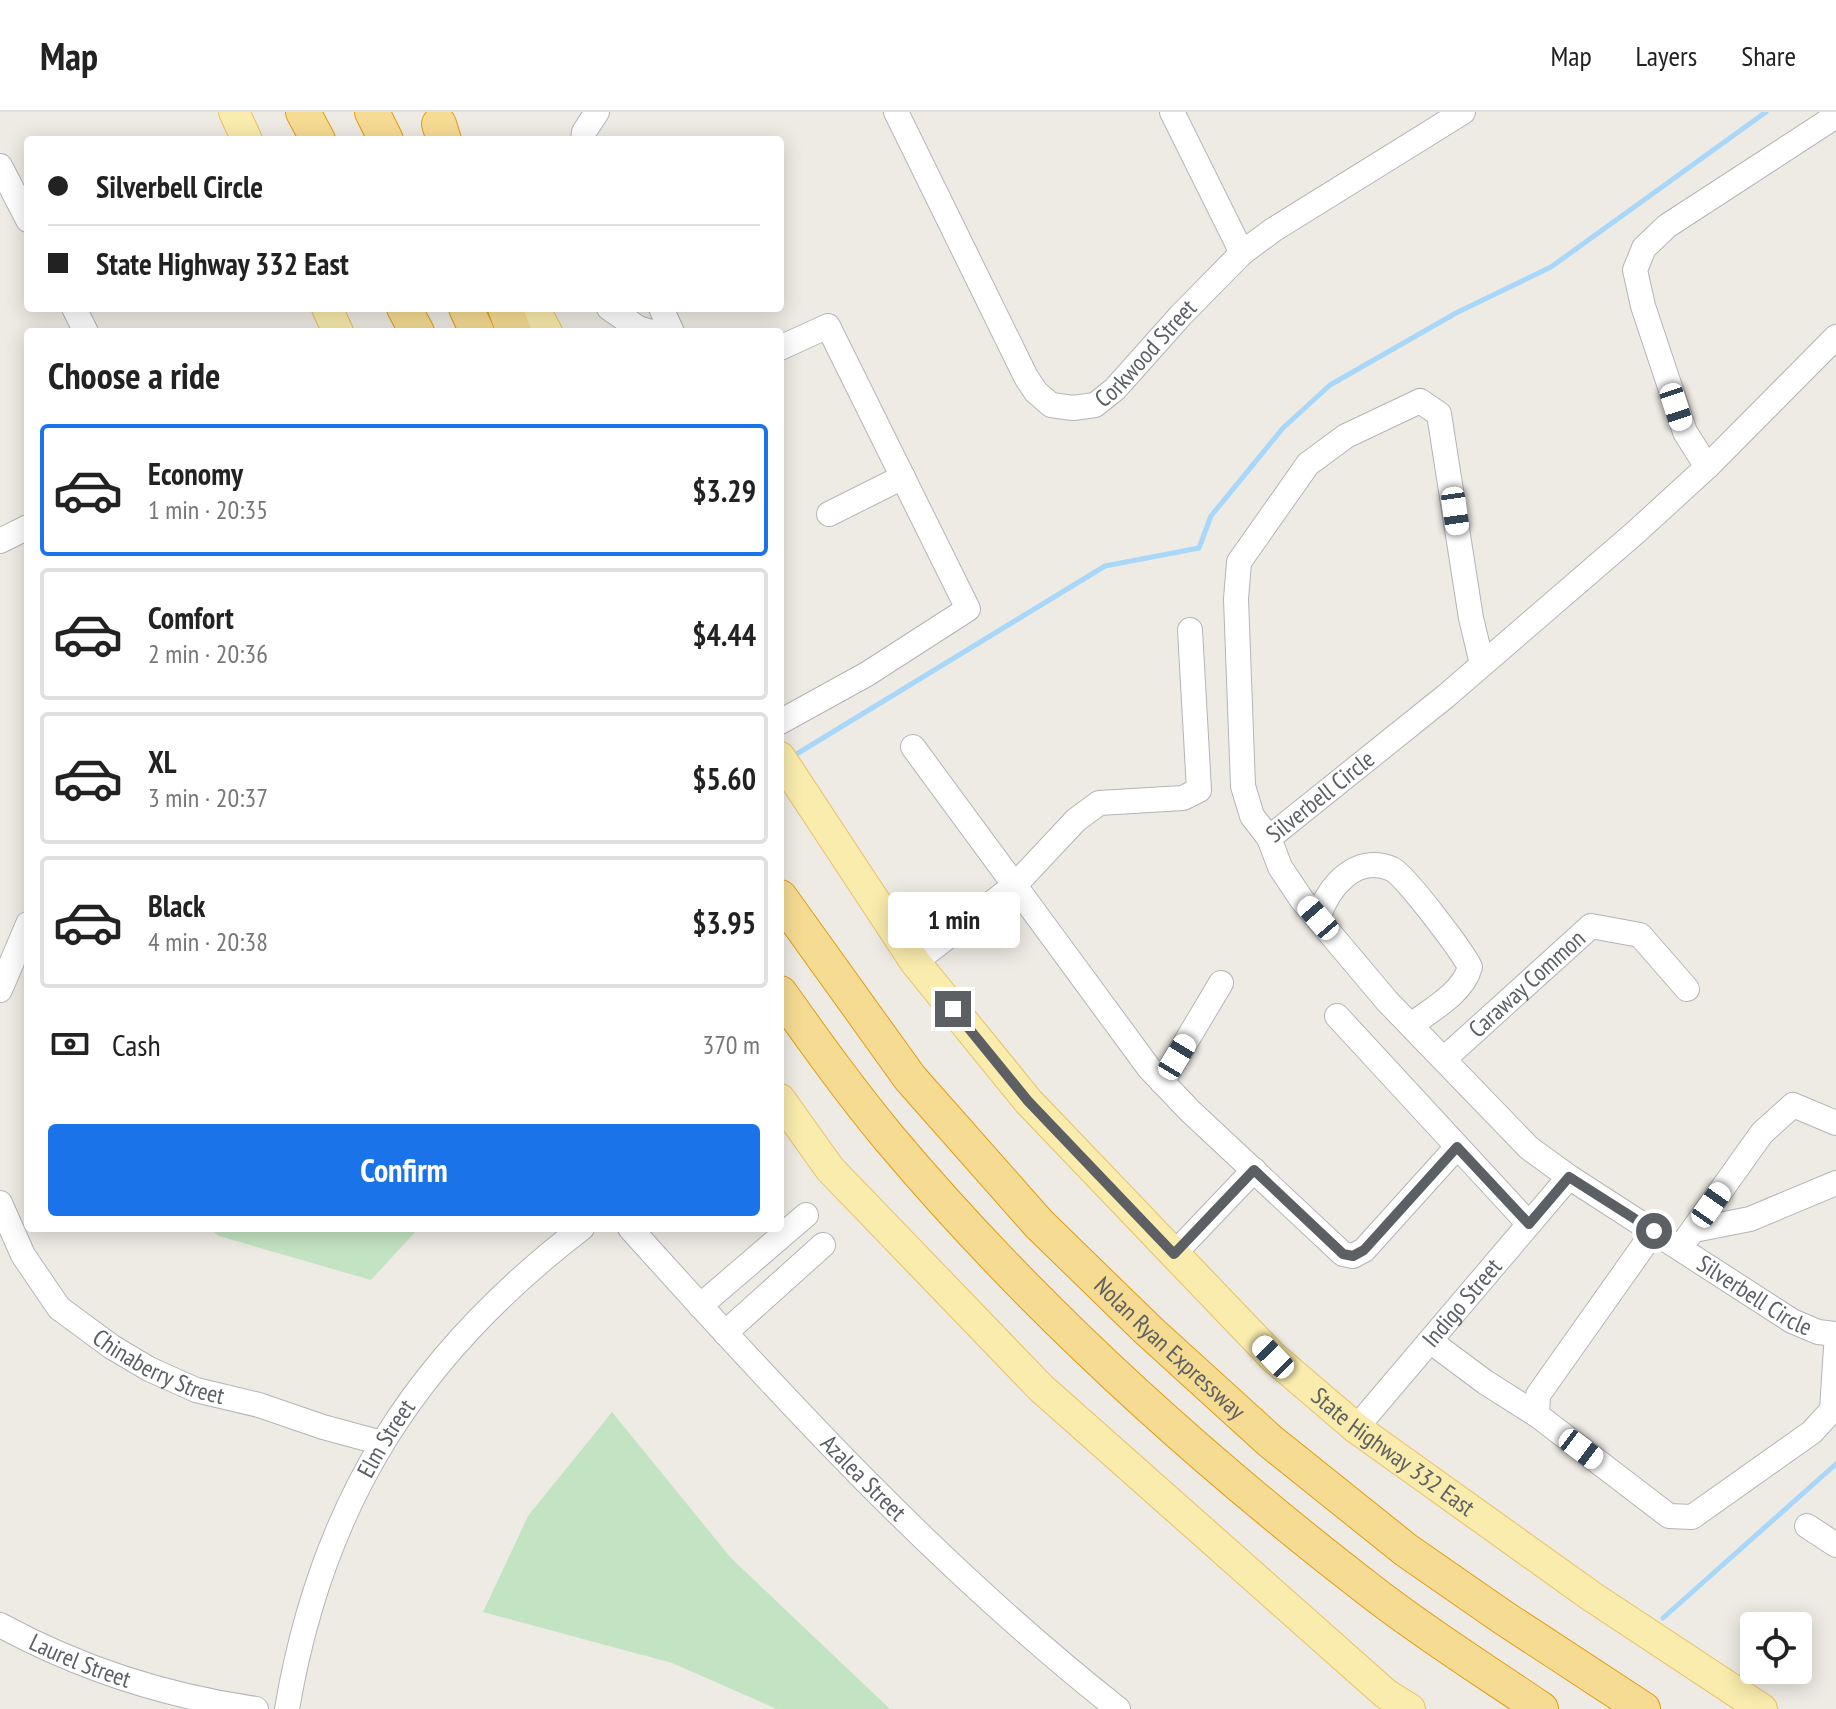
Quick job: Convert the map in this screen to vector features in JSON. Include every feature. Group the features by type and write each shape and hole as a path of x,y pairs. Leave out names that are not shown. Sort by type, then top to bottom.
{"highway":[{"path":"303,112 316,136"},
{"path":"372,112 384,136"},
{"name":"Nolan Ryan Expressway","path":"784,903 910,1078 1039,1224 1149,1331 1270,1441 1406,1550 1643,1709"},
{"path":"784,999 846,1085 954,1213 1028,1290 1136,1394 1235,1482 1374,1593 1541,1709"}],"main road":[{"path":"234,112 245,136"},
{"name":"State Highway 332 East","path":"784,763 915,962 1028,1101 1273,1357 1356,1428 1591,1596 1762,1709"},
{"path":"784,1105 830,1169 1041,1388 1374,1683 1410,1709"}],"street":[{"path":"584,136 597,112"},
{"name":"Corkwood Street","path":"896,112 1026,377 1036,392 1051,405 1073,408 1095,405 1105,397 1242,253 1273,230 1463,112"},
{"path":"1172,112 1242,253"},
{"path":"1707,467 1685,432 1643,306 1635,270 1644,248 1667,226 1836,116"},
{"path":"0,166 24,212"},
{"path":"615,312 638,328"},
{"path":"784,346 828,326 968,609 867,674 784,720"},
{"name":"Silverbell Circle","path":"1836,337 1707,467 1636,532 1446,696 1269,838 1280,867 1318,918 1411,1025 1529,1148 1654,1231 1687,1239 1792,1321 1818,1332 1836,1334"},
{"path":"1269,838 1252,816 1243,786 1236,599 1239,562 1308,464 1346,436 1420,401 1439,414 1471,618 1482,664"},
{"path":"829,514 903,477"},
{"path":"0,541 24,529"},
{"path":"915,962 1015,885 1076,820 1099,803 1183,798 1199,790 1190,630"},
{"path":"913,747 1149,1068 1343,1254 1353,1256 1364,1250 1457,1147"},
{"path":"1318,918 1324,900 1339,879 1359,869 1378,866 1395,870 1460,948 1470,967 1453,993 1411,1025"},
{"name":"Caraway Common","path":"1444,1059 1591,926 1640,935 1687,989"},
{"path":"0,990 24,933"},
{"path":"1162,1082 1221,983"},
{"path":"1337,1016 1529,1224"},
{"path":"1687,1239 1762,1133 1793,1105 1836,1123"},
{"path":"1174,1254 1254,1170"},
{"name":"Indigo Street","path":"1356,1428 1569,1177"},
{"path":"1687,1239 1750,1219 1836,1183"},
{"name":"Chinaberry Street","path":"0,1203 23,1255 59,1308 112,1347 149,1369 196,1390 259,1405 382,1443"},
{"path":"700,1306 806,1215"},
{"path":"1537,1415 1538,1395 1654,1231"},
{"name":"Elm Street","path":"287,1709 300,1644 321,1571 355,1492 382,1443 423,1381 465,1331 502,1293 577,1232"},
{"name":"Azalea Street","path":"634,1232 878,1494 1055,1660 1118,1709"},
{"path":"725,1333 823,1245"},
{"path":"1430,1341 1485,1382 1537,1415 1669,1516 1692,1517 1812,1432 1832,1410 1836,1348"},
{"path":"1807,1526 1836,1545"},
{"name":"Laurel Street","path":"0,1625 114,1677 209,1703 256,1709"}],"green space":[{"path":"214,1232 415,1232 371,1280"},
{"path":"612,1412 731,1558 890,1709 777,1709 672,1663 483,1612 528,1516"}],"waterway":[{"path":"795,755 1105,566 1199,548 1211,516 1283,428 1330,385 1456,313 1551,267 1766,112"},
{"path":"1663,1618 1836,1464"}],"route":[{"path":"953,1009 1028,1101 1174,1254 1254,1170 1343,1254 1353,1256 1364,1250 1457,1147 1529,1224 1569,1177 1654,1231"}]}
